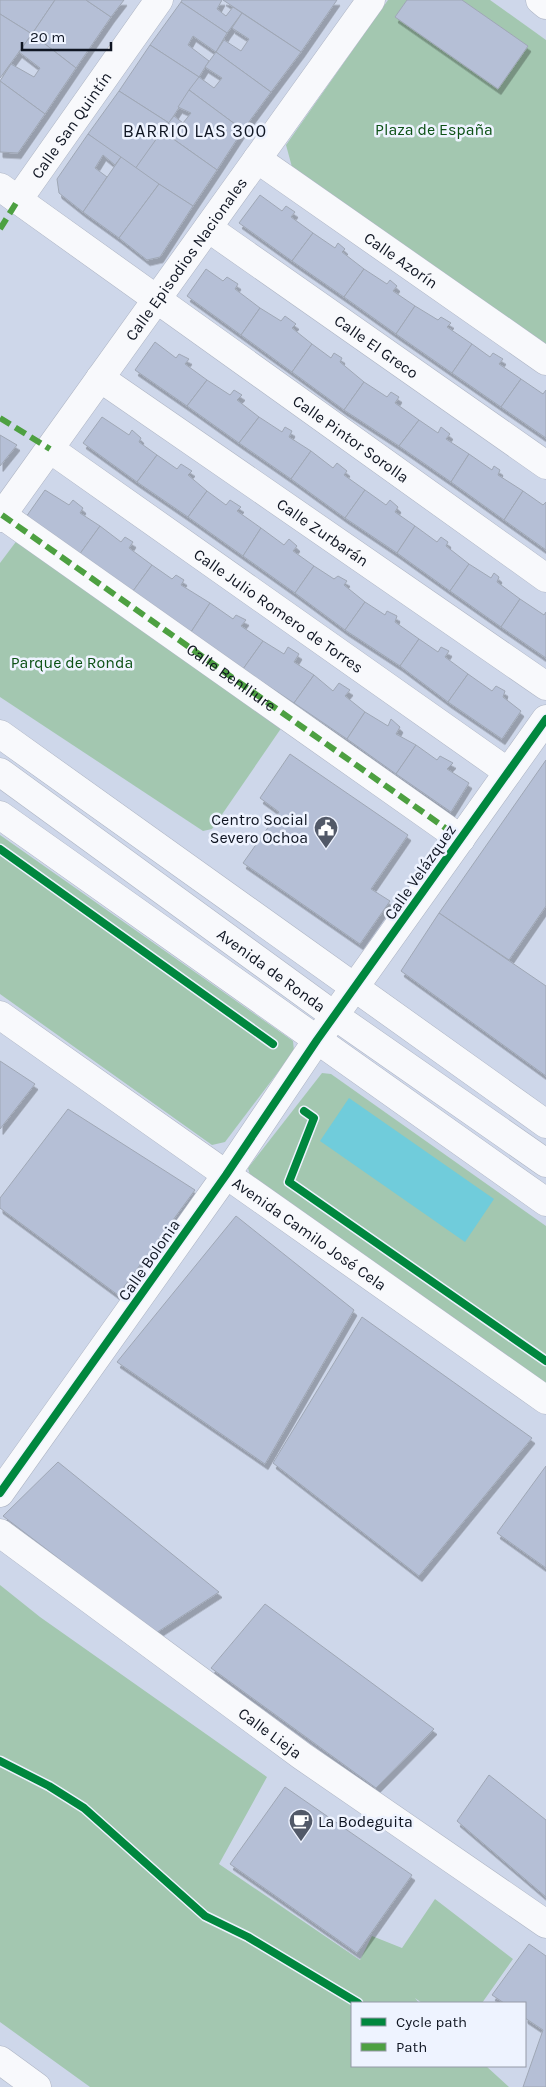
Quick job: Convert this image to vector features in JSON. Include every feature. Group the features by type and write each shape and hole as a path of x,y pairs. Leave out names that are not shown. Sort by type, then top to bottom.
{"street":[{"name":"Calle San Quintín","path":"9,193 159,0"},
{"name":"Calle Episodios Nacionales","path":"1,517 371,0"},
{"path":"540,0 546,4"},
{"name":"Calle Azorín","path":"257,159 546,361"},
{"name":"Calle Pintor Sorolla","path":"9,193 546,578"},
{"name":"Calle El Greco","path":"208,228 546,465"},
{"name":"Calle Zurbarán","path":"100,378 546,686"},
{"name":"Calle Julio Romero de Torres","path":"50,449 508,772"},
{"name":"Calle Benlliure","path":"1,517 461,839"},
{"name":"Calle Velázquez","path":"317,1040 546,719"},
{"name":"Avenida de Ronda","path":"0,734 546,1124"},
{"name":"Avenida de Ronda","path":"0,772 335,1016 546,1163"},
{"name":"Avenida de Ronda","path":"0,815 546,1202"},
{"name":"Avenida Camilo José Cela","path":"0,1015 546,1400"},
{"name":"Calle Bolonia","path":"0,1493 226,1174 317,1040"},
{"name":"Calle Lieja","path":"0,1533 302,1756 546,1924"},
{"path":"0,2060 37,2087"}],"green space":[{"name":"Plaza de España","path":"388,0 490,0 546,40 546,347 292,167 286,145"},
{"name":"Parque de Ronda","path":"18,539 282,727 212,829 203,831 0,697 0,563"},
{"path":"0,835 293,1041 294,1051 225,1142 212,1145 0,994"},
{"path":"322,1073 331,1074 546,1226 546,1385 250,1175 248,1168"},
{"path":"0,1585 40,1617 267,1777 219,1864 360,1960 372,1936 402,1948 435,1899 513,1959 483,2002 421,2002 415,1998 418,2002 351,2002 351,2067 487,2067 509,2087 90,2087 0,2022"}],"water":[{"path":"349,1098 494,1199 465,1242 320,1141"}],"building":[{"path":"0,0 55,0 32,34 0,14"},
{"path":"55,0 86,0 111,17 76,68 32,34"},
{"path":"86,0 124,0 111,17"},
{"path":"182,0 222,0 217,9 226,16 233,7 242,13 227,33 181,2"},
{"path":"223,0 337,0 301,52"},
{"path":"407,0 462,0 528,46 498,89 395,17"},
{"path":"181,2 227,33 216,52 193,36 188,45 209,61 199,77 150,45"},
{"path":"242,13 301,52 271,92 216,52 224,40 241,51 249,39 232,28"},
{"path":"0,14 32,34 0,78"},
{"path":"32,34 76,68 45,114 0,81 11,64 34,77 40,68 19,52"},
{"path":"150,45 199,77 169,123 119,91"},
{"path":"216,52 271,92 243,130 189,90 199,77 214,88 222,78 205,67"},
{"path":"0,81 45,114 18,153 0,152"},
{"path":"189,90 243,130 217,170 162,131 174,116 183,123 191,113 178,107"},
{"path":"119,91 169,123 135,169 88,134"},
{"path":"162,131 217,170 193,206 135,169"},
{"path":"88,134 121,157 115,165 103,155 95,168 107,177 83,212 59,193 57,179"},
{"path":"121,157 159,184 119,238 83,212"},
{"path":"159,184 193,206 160,257 147,260 119,238"},
{"path":"260,195 282,211 286,206 295,212 291,217 313,233 292,261 239,223"},
{"path":"313,233 335,248 338,243 345,249 342,252 364,269 344,297 292,261"},
{"path":"206,269 223,281 227,277 238,284 235,289 260,308 241,335 187,296"},
{"path":"364,269 387,284 390,280 397,286 393,291 415,306 396,334 344,297"},
{"path":"415,306 438,320 441,317 451,323 447,327 472,344 452,373 396,334"},
{"path":"260,308 281,321 285,316 296,324 292,328 312,344 292,372 241,335"},
{"path":"155,342 176,358 179,354 189,359 185,364 207,380 187,406 135,370"},
{"path":"312,344 331,358 334,353 342,358 340,362 364,382 344,410 292,372"},
{"path":"472,344 490,357 493,353 503,359 499,364 521,379 501,407 452,373"},
{"path":"521,379 543,394 546,390 546,438 501,407"},
{"path":"207,380 230,395 234,390 242,395 237,400 259,417 239,443 187,406"},
{"path":"364,382 387,397 391,392 399,397 395,403 419,420 399,446 344,410"},
{"path":"102,417 129,435 132,430 141,438 139,442 157,455 137,482 83,443"},
{"path":"259,417 282,432 285,427 292,431 289,437 311,451 291,479 239,443"},
{"path":"419,420 438,433 441,427 450,434 446,439 469,454 451,482 399,446"},
{"path":"0,435 17,445 0,466"},
{"path":"311,451 333,468 337,463 347,471 344,475 365,490 345,518 291,479"},
{"path":"469,454 492,470 494,466 500,470 498,475 523,491 504,520 451,482"},
{"path":"157,455 177,469 181,464 192,471 188,475 207,491 188,517 137,482"},
{"path":"45,490 69,505 73,500 83,508 80,513 100,526 79,555 26,517"},
{"path":"365,490 386,505 390,500 398,507 395,512 415,526 397,553 345,518"},
{"path":"207,491 226,505 230,500 241,507 237,511 261,528 243,556 188,517"},
{"path":"523,491 543,505 546,502 546,550 504,520"},
{"path":"100,526 121,542 125,537 133,542 129,548 152,565 133,591 79,555"},
{"path":"415,526 437,542 441,537 448,542 446,546 469,564 450,591 397,553"},
{"path":"261,528 284,545 289,539 297,546 293,551 314,566 295,593 243,556"},
{"path":"469,564 491,578 494,573 499,577 497,582 520,599 501,627 450,591"},
{"path":"152,565 172,579 176,575 184,580 181,585 210,603 191,632 133,591"},
{"path":"314,566 334,579 338,576 347,581 344,585 365,602 345,630 295,593"},
{"path":"520,599 544,615 546,612 546,658 501,627"},
{"path":"365,602 385,615 387,611 397,616 395,622 419,639 400,666 345,630"},
{"path":"210,603 233,619 236,615 246,620 241,626 263,641 243,669 191,632"},
{"path":"419,639 438,652 441,647 449,651 445,657 468,674 448,702 400,666"},
{"path":"263,641 284,654 288,647 299,654 294,662 314,675 294,703 243,669"},
{"path":"468,674 492,691 496,686 505,691 503,697 521,711 502,739 448,702"},
{"path":"314,675 333,691 339,683 350,690 345,696 365,712 347,739 294,703"},
{"path":"365,712 388,726 391,719 400,727 396,734 416,745 396,774 347,739"},
{"path":"416,745 437,760 440,756 453,763 447,769 469,783 451,812 396,774"},
{"name":"Centro Social Severo Ochoa","path":"290,754 408,835 371,889 390,901 360,944 243,863 279,812 260,798"},
{"path":"546,760 546,906 509,960 439,913"},
{"path":"439,913 546,986 546,1076 401,971"},
{"path":"0,1061 35,1084 0,1129"},
{"path":"68,1109 195,1190 118,1295 0,1208 0,1198"},
{"path":"236,1216 354,1310 265,1464 117,1362"},
{"path":"362,1317 532,1438 419,1576 273,1463"},
{"path":"58,1462 219,1592 156,1633 3,1516"},
{"path":"546,1466 546,1568 497,1533"},
{"path":"265,1604 434,1729 376,1788 211,1668"},
{"path":"489,1775 546,1820 546,1897 457,1821"},
{"path":"285,1787 412,1875 357,1953 230,1864"},
{"path":"529,1944 546,1956 546,2087 523,2087 543,2030 526,2019 526,2002 502,2002 492,1995"}],"marked path":[{"path":"0,229 18,200"},
{"path":"0,418 50,449"},
{"path":"2,515 461,839"}],"cycle path":[{"path":"0,1493 226,1175 317,1040 546,719"},
{"path":"0,849 273,1044"},
{"path":"304,1111 314,1118 289,1182 546,1361"},
{"path":"0,1761 49,1786 84,1808 205,1916 248,1937 356,2002"}],"place":[{"name":"Centro Social Severo Ochoa","path":"326,849"},
{"name":"La Bodeguita","path":"301,1842"}],"district":[{"name":"BARRIO LAS 300","path":"195,131"}]}
